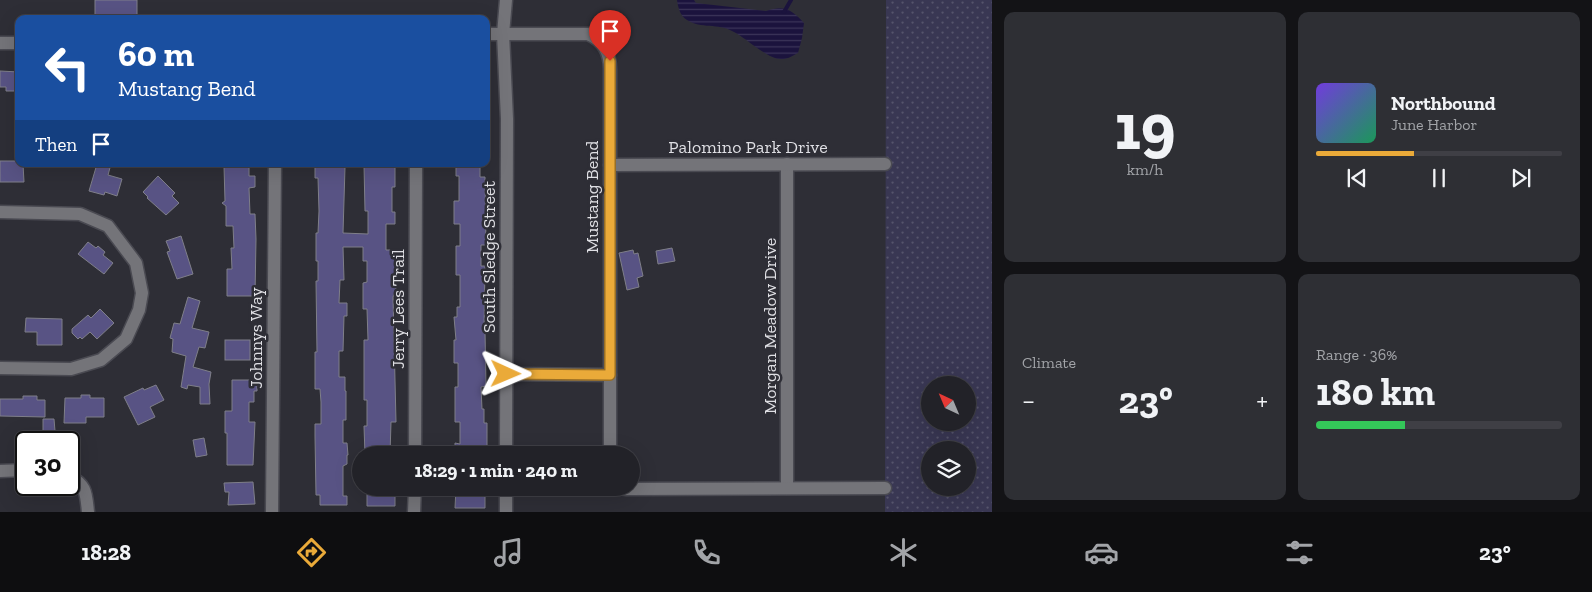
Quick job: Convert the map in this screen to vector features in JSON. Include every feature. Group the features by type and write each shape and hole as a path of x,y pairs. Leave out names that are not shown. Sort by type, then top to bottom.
{"street":[{"name":"South Sledge Street","path":"506,0 503,34 507,119 506,446"},
{"name":"Mustang Bend","path":"490,34 588,34 605,48 610,61 610,446"},
{"path":"0,43 15,43"},
{"name":"Palomino Park Drive","path":"610,164 886,164"},
{"name":"Morgan Meadow Drive","path":"787,164 787,488"},
{"name":"Johnnys Way","path":"272,512 275,167"},
{"name":"Jerry Lees Trail","path":"415,446 416,167"},
{"path":"0,212 80,214 108,226 136,263 142,293 140,310 126,339 101,360 71,369 0,368"},
{"path":"506,374 610,375"},
{"path":"0,471 15,470"},
{"path":"80,485 87,495 88,512"},
{"path":"640,489 885,488"},
{"path":"414,496 414,512"},
{"path":"506,496 506,512"}],"shaded area":[{"path":"677,0 694,0 696,3 766,11 783,8 791,11 804,23 798,53 787,58 777,59 764,53 738,34 727,29 692,23 683,16"},
{"path":"886,0 992,0 992,512 885,512"}],"building":[{"path":"95,0 137,0 137,15 95,15"},
{"path":"0,71 15,72 15,91 6,91 6,87 0,87"},
{"path":"0,161 15,161 15,167 23,167 24,182 0,182"},
{"path":"96,167 110,167 108,175 122,179 117,196 105,192 104,195 89,191"},
{"path":"224,167 249,167 249,176 255,176 255,187 249,188 250,214 255,214 255,296 227,296 227,269 232,269 231,248 234,248 233,226 226,226 226,206 222,203 225,201"},
{"path":"315,167 345,167 343,233 368,234 368,211 365,211 364,167 395,167 395,187 392,187 392,212 395,212 395,224 386,224 386,250 395,250 396,289 393,297 396,422 391,422 390,446 365,446 364,426 367,426 367,400 364,400 364,340 368,340 367,309 363,309 363,283 367,282 367,261 363,261 363,247 343,247 344,280 340,280 339,303 347,303 347,316 344,316 343,351 339,351 339,377 345,377 346,391 346,420 343,420 343,443 347,443 348,455 347,464 343,466 343,496 347,496 347,505 320,505 320,495 316,495 315,436 315,424 321,424 321,402 320,389 315,389 315,352 317,352 316,281 318,281 316,233 318,233 319,211 318,178 315,178"},
{"path":"456,167 480,167 480,177 485,177 486,245 481,245 481,266 485,266 484,331 486,386 481,387 484,423 487,423 487,446 455,446 455,443 460,444 460,422 455,422 455,387 458,387 458,363 454,363 454,340 456,340 454,317 457,317 457,307 460,307 460,275 456,275 456,246 460,246 460,224 454,224 454,201 459,201 459,176 456,176"},
{"path":"158,176 175,193 172,196 179,203 166,215 143,192"},
{"path":"181,236 193,274 177,279 167,252 170,251 166,241"},
{"path":"88,242 96,248 98,246 105,252 103,255 113,263 104,274 78,254"},
{"path":"672,248 675,261 658,264 656,251"},
{"path":"633,250 634,254 638,253 643,276 637,278 639,287 627,290 619,253"},
{"path":"188,297 200,301 192,328 209,332 205,348 199,347 193,367 211,372 209,384 210,404 200,404 200,387 188,385 187,389 181,387 186,356 172,352 173,339 170,338 174,323 180,324"},
{"path":"100,309 114,323 97,339 90,332 82,339 80,337 78,339 72,333 72,329 88,315 91,318"},
{"path":"26,318 62,319 62,345 37,345 37,332 25,332"},
{"path":"225,340 250,340 250,360 225,360"},
{"path":"232,380 257,380 254,402 249,402 249,422 255,422 253,465 227,465 225,411 232,411"},
{"path":"156,385 164,400 150,407 155,417 138,425 124,397 143,388 144,390"},
{"path":"81,395 90,395 90,398 104,398 104,417 86,417 86,423 64,423 65,398 81,398"},
{"path":"23,396 37,396 37,400 45,400 45,417 0,416 0,399 23,399"},
{"path":"43,419 54,419 55,431 43,431"},
{"path":"204,438 207,455 196,457 193,440"},
{"path":"253,482 255,504 228,505 229,492 225,492 224,483"},
{"path":"367,496 395,496 395,506 367,506"},
{"path":"456,496 485,496 485,508 455,508"}],"waterway":[{"path":"784,12 791,0"}],"route":[{"path":"506,374 610,375 610,61"}]}
